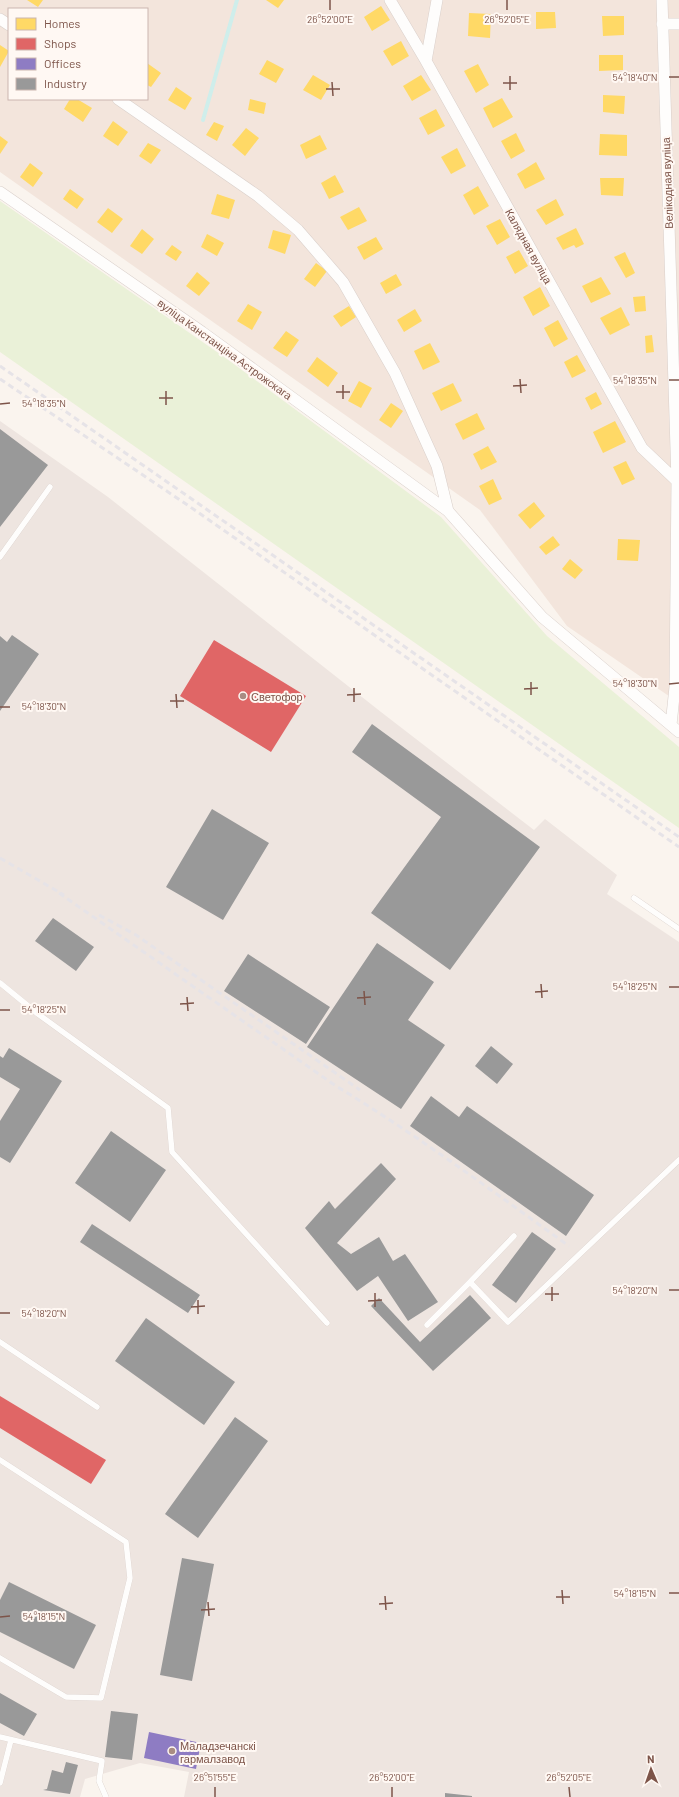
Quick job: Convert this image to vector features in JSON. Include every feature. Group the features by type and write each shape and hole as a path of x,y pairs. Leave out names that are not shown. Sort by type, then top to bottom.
{"street":[{"name":"Калядная вуліца","path":"390,0 426,61 642,448 678,482"},
{"path":"426,61 437,0"},
{"name":"Велікодная вуліца","path":"662,0 678,482 675,729"},
{"path":"662,24 679,24"},
{"name":"вуліца Канстанціна Астрожскага","path":"119,100 258,196 298,230 343,282 395,373 437,466 448,511"},
{"name":"вуліца Канстанціна Астрожскага","path":"0,192 202,332 448,511 542,617 675,729"}],"lane":[{"path":"0,557 50,487"},
{"path":"634,898 679,929"},
{"path":"0,983 38,1014 168,1108 172,1152 327,1323"},
{"path":"470,1282 508,1322 679,1160"},
{"path":"427,1325 514,1236"},
{"path":"0,1342 97,1406"},
{"path":"0,1460 126,1542 130,1578 101,1698 66,1697 0,1658"},
{"path":"0,1738 102,1761 98,1781 106,1797"},
{"path":"0,1783 11,1740"}],"shaded area":[{"path":"0,0 679,0 679,703 567,626 480,510 0,172"},
{"path":"0,421 108,497 381,712 534,830 545,819 617,875 607,894 679,942 679,1797 184,1797 189,1772 140,1763 85,1779 80,1797 0,1797"}],"green space":[{"path":"0,201 227,359 441,517 547,636 679,747 679,828 0,352"}],"building: Homes":[{"path":"27,0 43,0 38,7"},
{"path":"266,0 284,0 278,8"},
{"path":"381,6 390,20 372,31 364,17"},
{"path":"536,12 555,12 556,28 536,29"},
{"path":"469,13 491,14 490,38 468,36"},
{"path":"602,16 624,16 624,35 603,36"},
{"path":"401,41 409,56 392,66 383,51"},
{"path":"0,45 8,50 8,53 0,67"},
{"path":"599,55 623,55 623,70 599,71"},
{"path":"267,60 284,69 276,83 259,74"},
{"path":"148,64 161,73 151,87 148,86"},
{"path":"478,64 489,85 476,93 464,71"},
{"path":"313,75 330,85 321,100 303,90"},
{"path":"421,75 431,90 412,101 403,86"},
{"path":"176,87 192,98 185,110 168,100"},
{"path":"603,95 625,96 624,114 603,112"},
{"path":"502,98 513,117 493,128 483,108"},
{"path":"250,99 266,103 264,114 248,110"},
{"path":"69,100 79,100 92,108 83,122 64,109"},
{"path":"436,109 445,126 428,135 419,118"},
{"path":"113,121 128,132 118,146 103,136"},
{"path":"214,122 224,126 217,141 206,135"},
{"path":"246,128 259,138 245,156 232,145"},
{"path":"516,133 525,151 511,159 501,141"},
{"path":"600,134 627,135 627,156 599,155"},
{"path":"320,135 327,149 306,159 300,145"},
{"path":"0,136 8,142 0,154"},
{"path":"148,143 161,150 151,164 139,156"},
{"path":"457,148 466,166 451,174 441,157"},
{"path":"536,162 545,179 525,189 517,174"},
{"path":"30,163 43,173 33,187 20,177"},
{"path":"335,175 344,192 329,199 321,183"},
{"path":"600,178 624,178 623,196 601,195"},
{"path":"478,186 489,206 474,215 463,195"},
{"path":"70,189 84,199 77,209 63,199"},
{"path":"217,194 235,200 229,219 211,214"},
{"path":"556,199 564,215 546,225 536,210"},
{"path":"359,207 367,221 348,230 340,217"},
{"path":"108,208 123,219 112,233 97,222"},
{"path":"500,219 510,237 497,245 486,226"},
{"path":"576,228 584,244 576,248 574,245 563,250 556,238"},
{"path":"142,229 154,239 142,254 130,246"},
{"path":"273,230 291,235 285,254 268,248"},
{"path":"207,234 224,243 217,256 201,247"},
{"path":"376,237 383,249 364,260 357,247"},
{"path":"172,245 182,252 176,261 165,254"},
{"path":"519,250 528,266 515,274 506,257"},
{"path":"625,252 635,273 626,278 614,257"},
{"path":"316,263 327,271 315,287 304,279"},
{"path":"197,272 210,283 199,296 186,286"},
{"path":"396,274 402,285 386,294 380,283"},
{"path":"601,277 611,294 591,303 582,286"},
{"path":"540,287 550,306 533,316 523,297"},
{"path":"645,296 646,311 635,312 633,297"},
{"path":"248,304 262,312 252,330 237,321"},
{"path":"349,306 356,317 341,327 333,316"},
{"path":"621,307 630,325 610,335 600,318"},
{"path":"415,309 422,321 404,332 397,320"},
{"path":"558,320 568,339 554,347 544,328"},
{"path":"286,331 299,340 287,357 273,348"},
{"path":"652,335 654,352 646,353 645,336"},
{"path":"430,343 440,362 423,370 414,351"},
{"path":"577,355 586,371 572,378 564,362"},
{"path":"317,357 338,373 328,387 307,371"},
{"path":"359,381 372,388 361,408 348,401"},
{"path":"453,383 462,401 441,411 432,393"},
{"path":"596,392 602,404 591,410 585,398"},
{"path":"391,403 403,411 391,428 379,420"},
{"path":"477,413 485,429 463,440 455,424"},
{"path":"615,421 626,442 603,453 593,432"},
{"path":"488,446 497,462 481,470 473,454"},
{"path":"626,461 635,479 622,485 613,467"},
{"path":"493,479 502,499 489,505 479,486"},
{"path":"534,502 545,516 530,529 518,515"},
{"path":"553,536 560,545 546,555 539,547"},
{"path":"618,539 640,540 638,561 617,560"},
{"path":"570,559 583,570 575,579 562,569"}],"building: Shops":[{"name":"Светофор","path":"214,640 306,696 271,752 180,696"},
{"path":"0,1396 106,1460 91,1484 0,1428"}],"building: Offices":[{"name":"Маладзечанскі гармалзавод","path":"149,1732 201,1743 196,1769 144,1758"}],"building: Industry":[{"path":"0,429 48,465 0,527"},
{"path":"12,635 39,654 0,711 0,636 7,642"},
{"path":"372,724 540,847 450,970 371,913 441,817 352,752"},
{"path":"212,809 269,843 223,920 166,887"},
{"path":"53,918 94,947 76,971 35,941"},
{"path":"377,943 434,982 408,1020 445,1045 401,1109 307,1047"},
{"path":"248,954 330,1007 306,1044 224,991"},
{"path":"491,1046 513,1064 497,1084 475,1066"},
{"path":"9,1048 62,1081 10,1163 0,1157 0,1121 20,1089 0,1077 0,1056 3,1058"},
{"path":"431,1096 459,1117 467,1106 594,1195 566,1236 410,1126"},
{"path":"111,1131 166,1170 130,1222 75,1183"},
{"path":"381,1163 396,1179 337,1243 351,1254 379,1237 393,1261 405,1254 438,1302 408,1321 378,1276 357,1291 305,1228 329,1201 335,1209"},
{"path":"92,1224 200,1295 188,1313 80,1242"},
{"path":"532,1232 556,1249 516,1303 492,1285"},
{"path":"470,1295 491,1318 433,1371 371,1306 379,1298 420,1342"},
{"path":"146,1318 235,1382 204,1425 115,1361"},
{"path":"235,1417 268,1441 198,1538 165,1514"},
{"path":"182,1558 214,1564 192,1681 160,1675"},
{"path":"9,1582 96,1625 74,1669 0,1632 0,1600"},
{"path":"0,1693 37,1714 24,1736 0,1723"},
{"path":"111,1711 138,1714 132,1760 105,1757"},
{"path":"66,1762 78,1765 70,1794 43,1790 47,1789 52,1770 63,1773"},
{"path":"445,1793 472,1796 472,1797 445,1797"}],"waterway":[{"path":"203,120 237,0"}],"railway":[{"path":"0,366 679,837"},
{"path":"0,379 186,504 679,847"},
{"path":"0,858 64,895"},
{"path":"59,893 336,1086 483,1184 569,1246"},
{"path":"99,915 136,935 360,1090"}],"place":[{"name":"Светофор","path":"243,696"},
{"name":"Маладзечанскі гармалзавод","path":"172,1751"}]}
